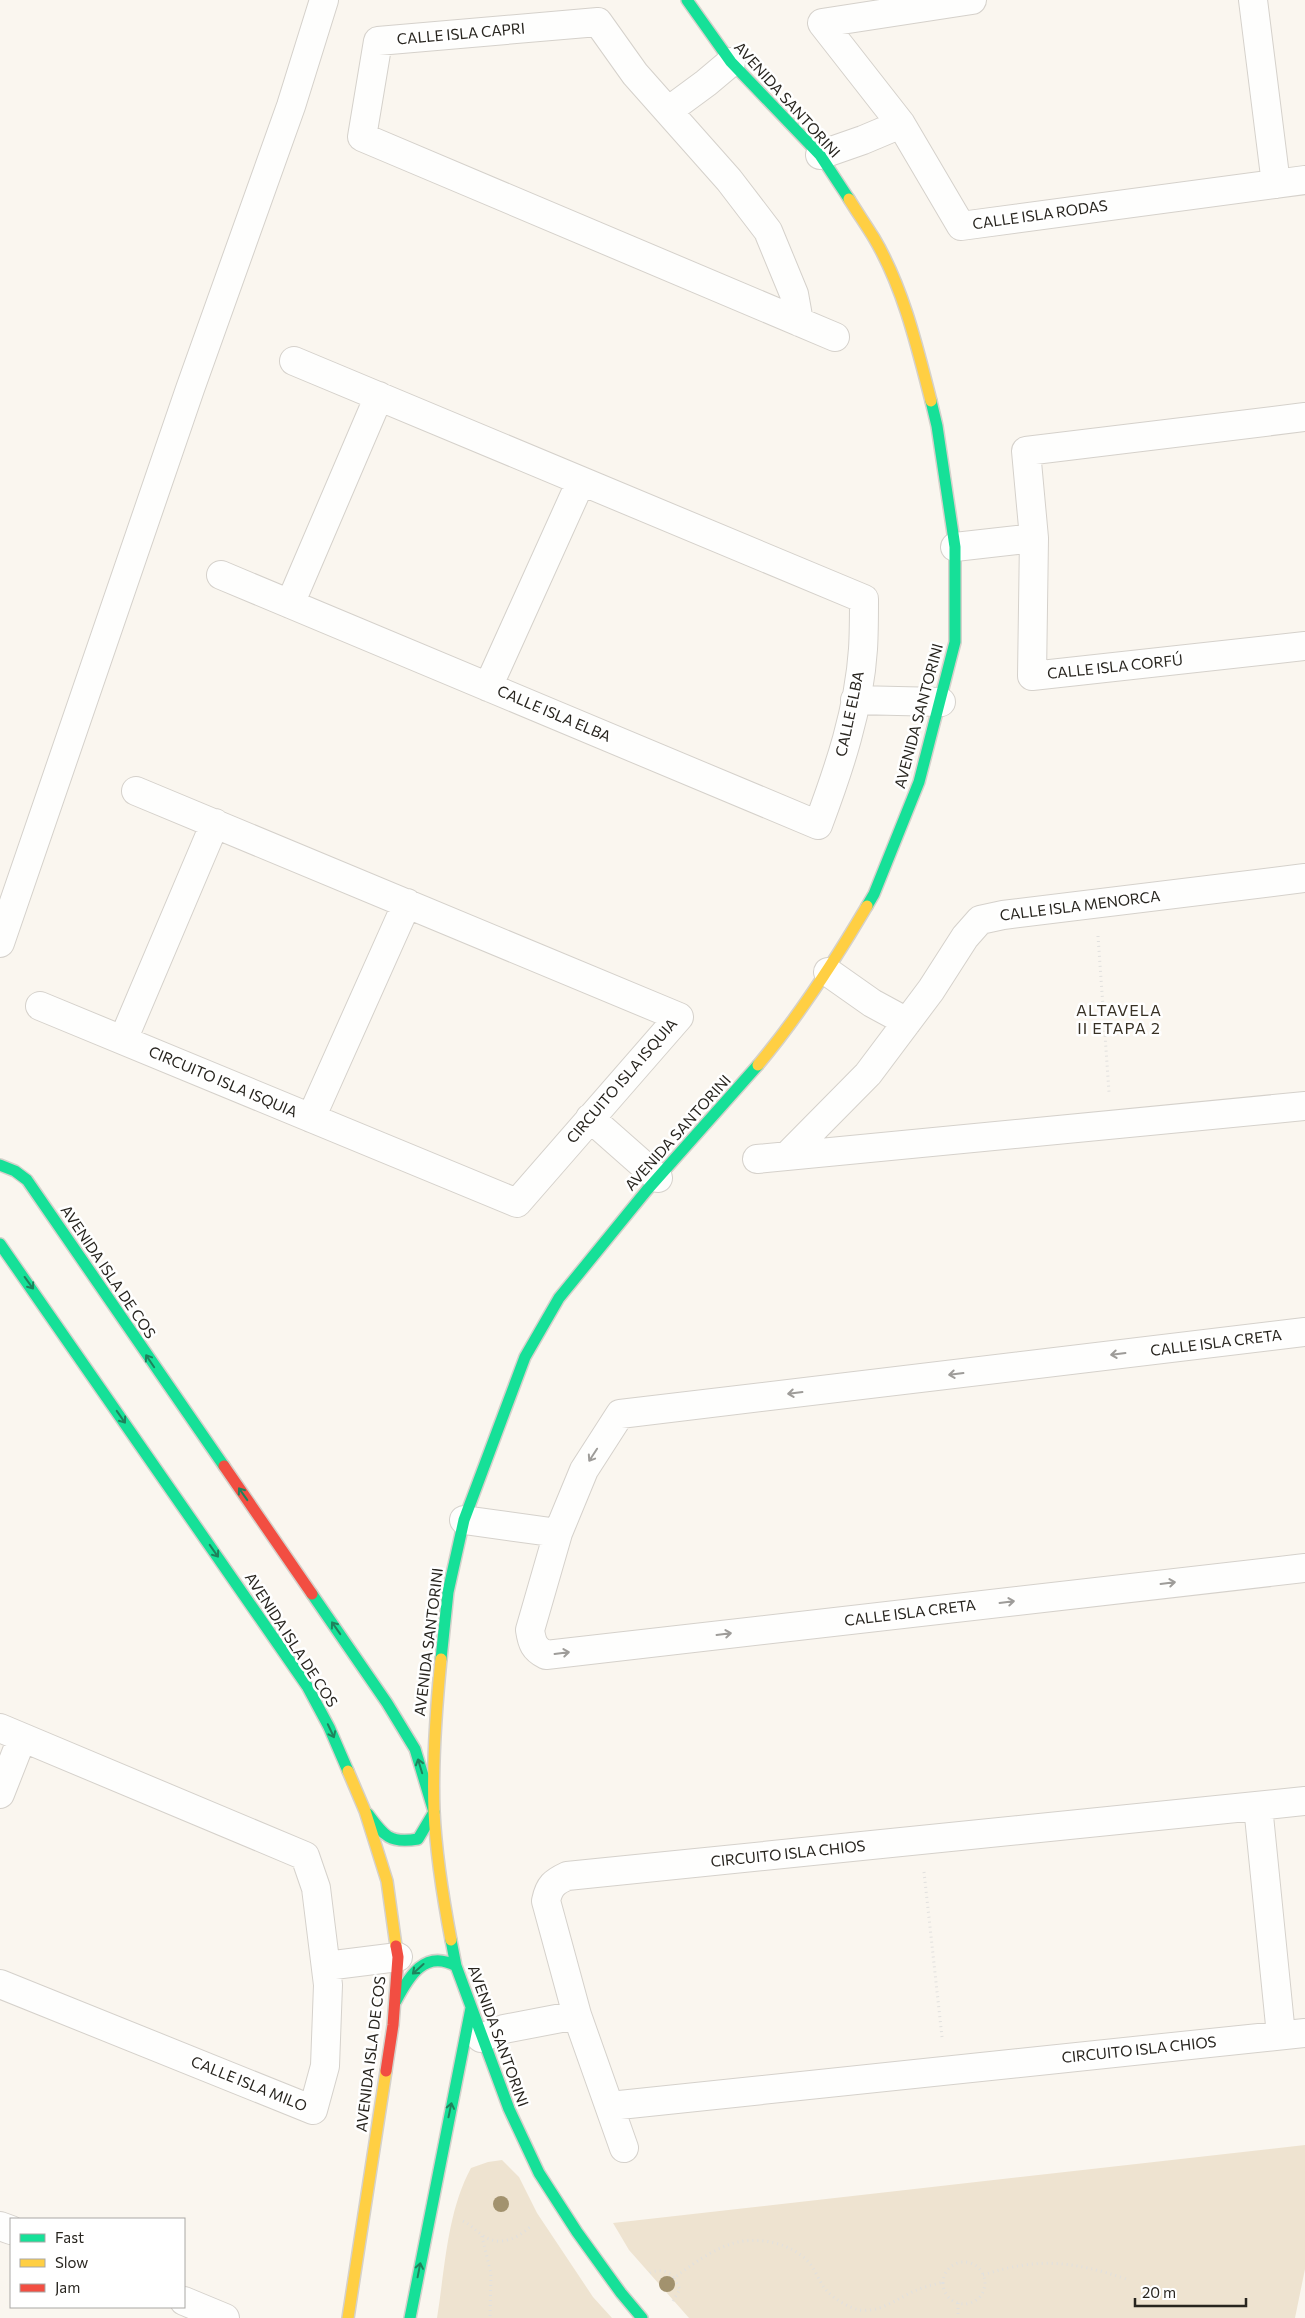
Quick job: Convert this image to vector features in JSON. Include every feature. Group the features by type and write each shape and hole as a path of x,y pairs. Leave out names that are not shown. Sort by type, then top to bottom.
{"street":[{"path":"0,944 190,389 292,106 324,0"},
{"name":"AVENIDA SANTORINI","path":"642,2318 582,2239 539,2173 509,2109 481,2038 456,1966 444,1896 434,1812 434,1725 448,1592 464,1520 492,1443 530,1349 559,1298 658,1178 738,1089 784,1034 828,972 874,894 919,782 955,642 955,547 937,426 917,346 901,296 876,239 820,155 731,62 687,0"},
{"name":"CALLE ISLA RODAS","path":"972,0 822,23 901,124 961,226 1305,180"},
{"path":"1253,0 1276,184"},
{"name":"CALLE ISLA CAPRI","path":"799,322 794,294 768,231 730,180 635,74 598,22 378,41 362,137 799,322 835,337"},
{"path":"668,111 731,62"},
{"path":"820,155 901,124"},
{"path":"294,361 581,481 488,687"},
{"path":"290,604 379,396"},
{"name":"CALLE ISLA CORFÚ","path":"1305,418 1026,451 1034,538 1032,676 1305,646"},
{"name":"CALLE ELBA","path":"581,481 864,599 863,651 850,729 832,789 818,825"},
{"path":"955,547 1034,538"},
{"name":"CALLE ISLA ELBA","path":"221,575 818,825"},
{"path":"855,700 941,702"},
{"name":"CIRCUITO ISLA ISQUIA","path":"40,1006 517,1203 680,1016 136,791"},
{"path":"123,1040 215,823"},
{"name":"CALLE ISLA MENORCA","path":"787,1156 868,1074 931,990 965,937 980,920 1096,903 1305,878"},
{"path":"311,1118 407,903"},
{"path":"828,972 872,1003 907,1022"},
{"path":"757,1159 1305,1106"},
{"path":"590,1118 658,1178"},
{"name":"AVENIDA ISLA DE COS","path":"0,1165 15,1171 27,1180 388,1703 415,1749 434,1812"},
{"name":"AVENIDA ISLA DE COS","path":"0,1244 307,1686 329,1727 365,1811 387,1881 398,1957 395,2003 348,2318"},
{"name":"CALLE ISLA CRETA","path":"1305,1332 620,1414 584,1470 558,1533 530,1630 532,1644 538,1651 546,1655 1305,1568"},
{"path":"464,1520 558,1533"},
{"path":"0,1794 11,1733"},
{"name":"CALLE ISLA MILO","path":"0,1984 313,2110 325,2066 328,1985 316,1888 305,1856 11,1733"},
{"name":"CIRCUITO ISLA CHIOS","path":"624,2148 578,2015 546,1901 552,1883 568,1876 1305,1801"},
{"name":"CIRCUITO ISLA CHIOS","path":"610,2106 1293,2034 1258,1806"},
{"path":"365,1811 381,1832 401,1842 418,1839 434,1812"},
{"path":"326,1966 398,1957"},
{"path":"395,2003 406,1980 425,1963 442,1960 456,1966"},
{"path":"410,2318 471,2007"},
{"path":"481,2038 504,2029 578,2015"},
{"path":"185,2301 225,2318"}],"path":[{"path":"1096,903 1111,1125"},
{"path":"920,1840 946,2070"},
{"path":"461,2220 475,2228 482,2235 497,2241 512,2240 523,2234 533,2224 535,2218"},
{"path":"482,2235 491,2274 490,2318"},
{"path":"674,2278 713,2252 734,2243 759,2241 779,2244 795,2251 810,2264 827,2291 844,2303 860,2310 875,2310 919,2289 943,2282"},
{"path":"959,2262 973,2263 983,2275 984,2287 978,2298 965,2304 958,2303 947,2295 943,2282 948,2269 959,2262"},
{"path":"983,2275 1017,2265 1046,2262 1084,2265 1126,2279"},
{"path":"650,2273 656,2270 664,2271 674,2278 680,2289 673,2301"},
{"path":"958,2303 958,2318"}],"shaded area":[{"path":"1305,2145 1305,2269 1295,2318 689,2318 629,2250 613,2223"},
{"path":"502,2160 519,2177 537,2213 593,2297 612,2318 437,2318 448,2241 463,2185 471,2168 488,2162"}],"traffic: fast":[{"path":"687,0 731,62 820,155 849,199"},
{"path":"867,906 874,894 919,782 955,642 955,547 937,426 931,401"},
{"path":"441,1659 448,1592 464,1520 525,1357 559,1298 647,1190 758,1065"},
{"path":"0,1165 15,1171 27,1180 224,1466"},
{"path":"0,1244 307,1686 329,1727 348,1771"},
{"path":"312,1594 387,1703 415,1749 434,1812 418,1839 408,1840 388,1837 368,1814"},
{"path":"451,1940 456,1966 509,2109 539,2173 577,2232 621,2293 642,2318"},
{"path":"396,2001 413,1974 427,1963 435,1961 445,1962 456,1966"},
{"path":"410,2318 471,2008"}],"traffic: slow":[{"path":"849,199 874,238 893,276 908,317 931,401"},
{"path":"758,1065 816,988 867,906"},
{"path":"441,1659 435,1735 434,1811 440,1876 451,1940"},
{"path":"348,1771 365,1811 387,1881 396,1946"},
{"path":"348,2318 386,2071"}],"traffic: jam":[{"path":"224,1466 312,1594"},
{"path":"386,2071 393,2025 398,1957 396,1946"}],"district":[{"name":"ALTAVELA II ETAPA 2","path":"1119,1019"}]}
